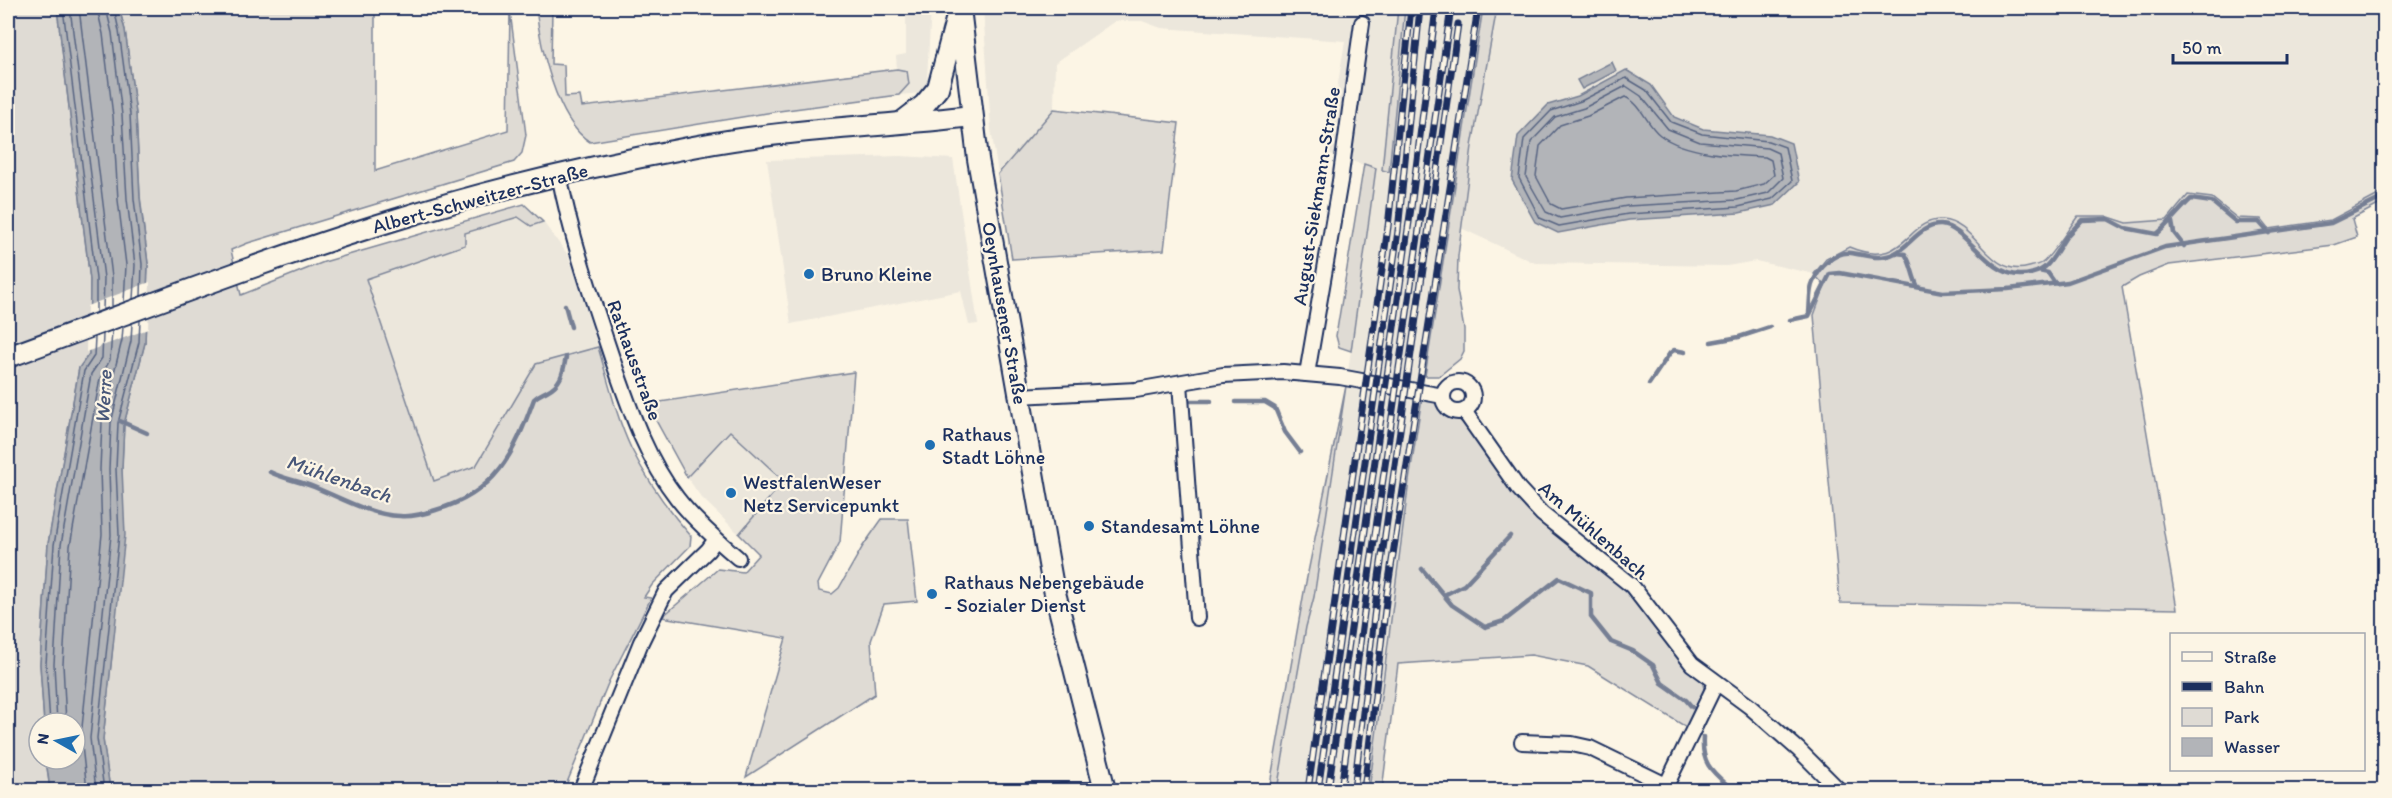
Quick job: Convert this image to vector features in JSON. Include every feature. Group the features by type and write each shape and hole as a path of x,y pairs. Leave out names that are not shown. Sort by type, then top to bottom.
{"main road":[{"name":"Oeynhausener Straße","path":"960,8 972,116 1019,396 1061,622 1105,790"},
{"path":"902,122 924,105 938,88 960,8"},
{"name":"Albert-Schweitzer-Straße","path":"8,357 222,278 394,220 559,174 696,146 972,116"}],"street":[{"name":"August-Siekmann-Straße","path":"1307,374 1340,181 1362,23"},
{"name":"Rathausstraße","path":"559,174 564,202 587,280 631,412 650,453 676,497 716,539 738,558"},
{"path":"1019,396 1136,390 1223,375 1283,372 1340,377 1443,396"},
{"path":"1180,383 1197,618"},
{"path":"1451,384 1465,384 1470,387 1472,404 1464,411 1455,412 1447,408 1443,396 1451,384"},
{"name":"Am Mühlenbach","path":"1464,411 1518,488 1534,505 1632,586 1687,658 1716,683 1749,706 1799,750 1839,790"},
{"path":"581,790 641,642 666,591 708,550 716,539"},
{"path":"1522,741 1572,744 1590,748 1665,788 1716,683"},
{"path":"1029,790 1097,790"}],"shaded area":[{"path":"906,8 931,8 927,78 931,81 921,93 899,95 909,84 907,71 897,69 896,56 906,54"},
{"path":"983,8 1398,8 1382,170 1389,172 1405,8 1483,8 1409,481 1369,790 1277,790 1306,627 1314,597 1376,169 1330,154 1329,138 1345,41 1161,28 1142,21 1115,21 1055,63 1054,109 998,174 991,129"},
{"path":"1497,8 2384,8 2384,192 2331,220 2269,229 2261,219 2237,218 2212,198 2167,220 2127,224 2106,216 2079,216 2042,263 2020,270 2006,268 1954,222 1923,225 1892,251 1826,259 1814,274 1756,261 1727,266 1535,263 1461,228 1472,146","holes":["1626,71 1651,85 1673,117 1703,129 1770,135 1739,213 1629,220 1518,136 1548,105 1578,96"]},
{"path":"900,156 953,159 978,324 969,325 961,291 791,324 767,160"},
{"path":"518,217 531,226 543,222 568,255 598,347 537,364 476,466 434,482 366,279 465,245 464,233"},
{"path":"730,431 785,481 739,534 701,497 687,477"}],"green space":[{"path":"8,8 57,8 90,280 89,354 79,368 48,544 40,664 43,711 27,711 27,771 48,771 50,790 8,790"},
{"path":"119,8 375,8 375,171 508,130 510,11 526,135 522,153 514,162 231,250 241,295 324,262 524,204 543,222 531,226 518,217 465,233 465,245 366,279 434,481 476,466 536,364 598,347 617,411 631,448 658,494 691,536 690,546 652,585 644,597 651,598 609,681 564,790 110,790 103,739 113,645 124,424 145,343 148,264 140,196 136,114 125,30"},
{"path":"536,8 552,8 551,64 564,65 565,97 580,96 582,107 897,69 907,71 909,84 899,95 779,111 590,142 578,132 559,100 541,42"},
{"path":"1398,8 1405,8 1389,172 1382,170"},
{"path":"1483,8 1497,8 1472,146 1458,256 1457,290 1464,329 1464,351 1460,359 1439,376 1425,376"},
{"path":"1054,109 1179,123 1164,250 1012,259 998,174"},
{"path":"1364,164 1376,168 1351,351 1339,347 1336,336"},
{"path":"2384,192 2384,202 2352,219 2357,237 2334,245 2169,265 2139,277 2122,287 2177,609 1840,603 1814,315 1825,286 1814,274 1826,259 1849,247 1868,253 1883,253 1903,242 1920,227 1942,220 1954,223 1965,230 1993,258 2015,269 2041,264 2046,260 2078,216 2106,216 2127,223 2167,220 2188,195 2212,198 2237,218 2261,219 2269,229 2331,220"},
{"path":"854,372 840,542 818,584 819,591 832,594 839,588 863,546 882,519 908,519 917,601 884,604 871,641 875,694 746,777 786,638 662,617 718,569 743,572 759,554 739,534 784,481 730,431 687,477 647,404"},
{"path":"1346,386 1314,597 1306,627 1277,790 1269,790 1304,592"},
{"path":"1422,398 1436,402 1444,412 1470,429 1535,515 1633,595 1662,631 1680,661 1702,681 1706,695 1689,729 1588,666 1531,655 1398,664 1382,790 1369,790"}],"water":[{"name":"Werre","path":"57,8 119,8 125,30 136,114 140,198 148,264 145,343 124,424 122,469 125,535 103,739 110,790 50,790 48,771 87,771 87,711 43,711 40,664 48,544 79,368 89,354 90,280"},
{"path":"1612,62 1616,71 1582,89 1577,80"},
{"path":"1626,70 1651,85 1674,117 1703,129 1770,135 1791,143 1799,182 1775,205 1739,213 1629,220 1558,233 1535,222 1512,180 1518,136 1548,105 1578,96"}],"pier":[{"path":"150,282 148,329 86,352 87,306"}],"waterway":[{"path":"1790,320 1809,316 1830,274 1840,273 1943,292 2008,289 2068,282 2165,247 2331,223 2384,197"},
{"path":"1809,313 1813,282 1823,266 1834,258 1845,253 1878,257 1889,255 1900,250 1927,228 1934,226 1941,225 1950,228 1998,267 2008,273 2020,275 2038,272 2044,268 2066,237 2082,220 2108,219 2125,228 2157,234 2191,199 2212,202 2236,222 2259,222 2269,233"},
{"path":"2172,222 2174,233 2184,246"},
{"path":"1896,253 1905,254 1918,287"},
{"path":"2039,271 2048,273 2055,283"},
{"name":"Mühlenbach","path":"565,305 571,327"},
{"path":"1711,342 1739,337 1770,327"},
{"path":"1649,384 1670,353 1674,350 1685,352"},
{"name":"Mühlenbach","path":"270,472 378,513 389,515 418,515 457,503 488,482 500,469 519,437 534,399 559,381 566,357"},
{"name":"Mühlenbach","path":"1189,401 1211,401"},
{"name":"Mühlenbach","path":"1236,402 1265,402 1275,408 1285,432 1300,452"},
{"name":"Mühlenbach","path":"120,421 147,433"},
{"path":"1444,595 1464,585 1510,536"},
{"name":"Mühlenbach","path":"1422,569 1452,605 1485,627 1504,621 1559,578 1591,593 1591,617 1611,642 1633,651 1653,665 1662,683 1692,707"},
{"name":"Mühlenbach","path":"1703,737 1706,761 1714,773 1733,790"}],"railway":[{"path":"1308,790 1388,227 1411,8"},
{"path":"1318,790 1398,231 1420,8"},
{"path":"1328,790 1411,208 1436,8"},
{"path":"1341,790 1367,590 1451,8"},
{"path":"1364,790 1387,593 1478,8"},
{"path":"1354,790 1377,591 1458,24"}],"place":[{"name":"Bruno Kleine","path":"809,274"},
{"name":"Rathaus Stadt Löhne","path":"930,445"},
{"name":"WestfalenWeser Netz Servicepunkt","path":"731,493"},
{"name":"Standesamt Löhne","path":"1089,526"},
{"name":"Rathaus Nebengebäude - Sozialer Dienst","path":"932,594"}]}
